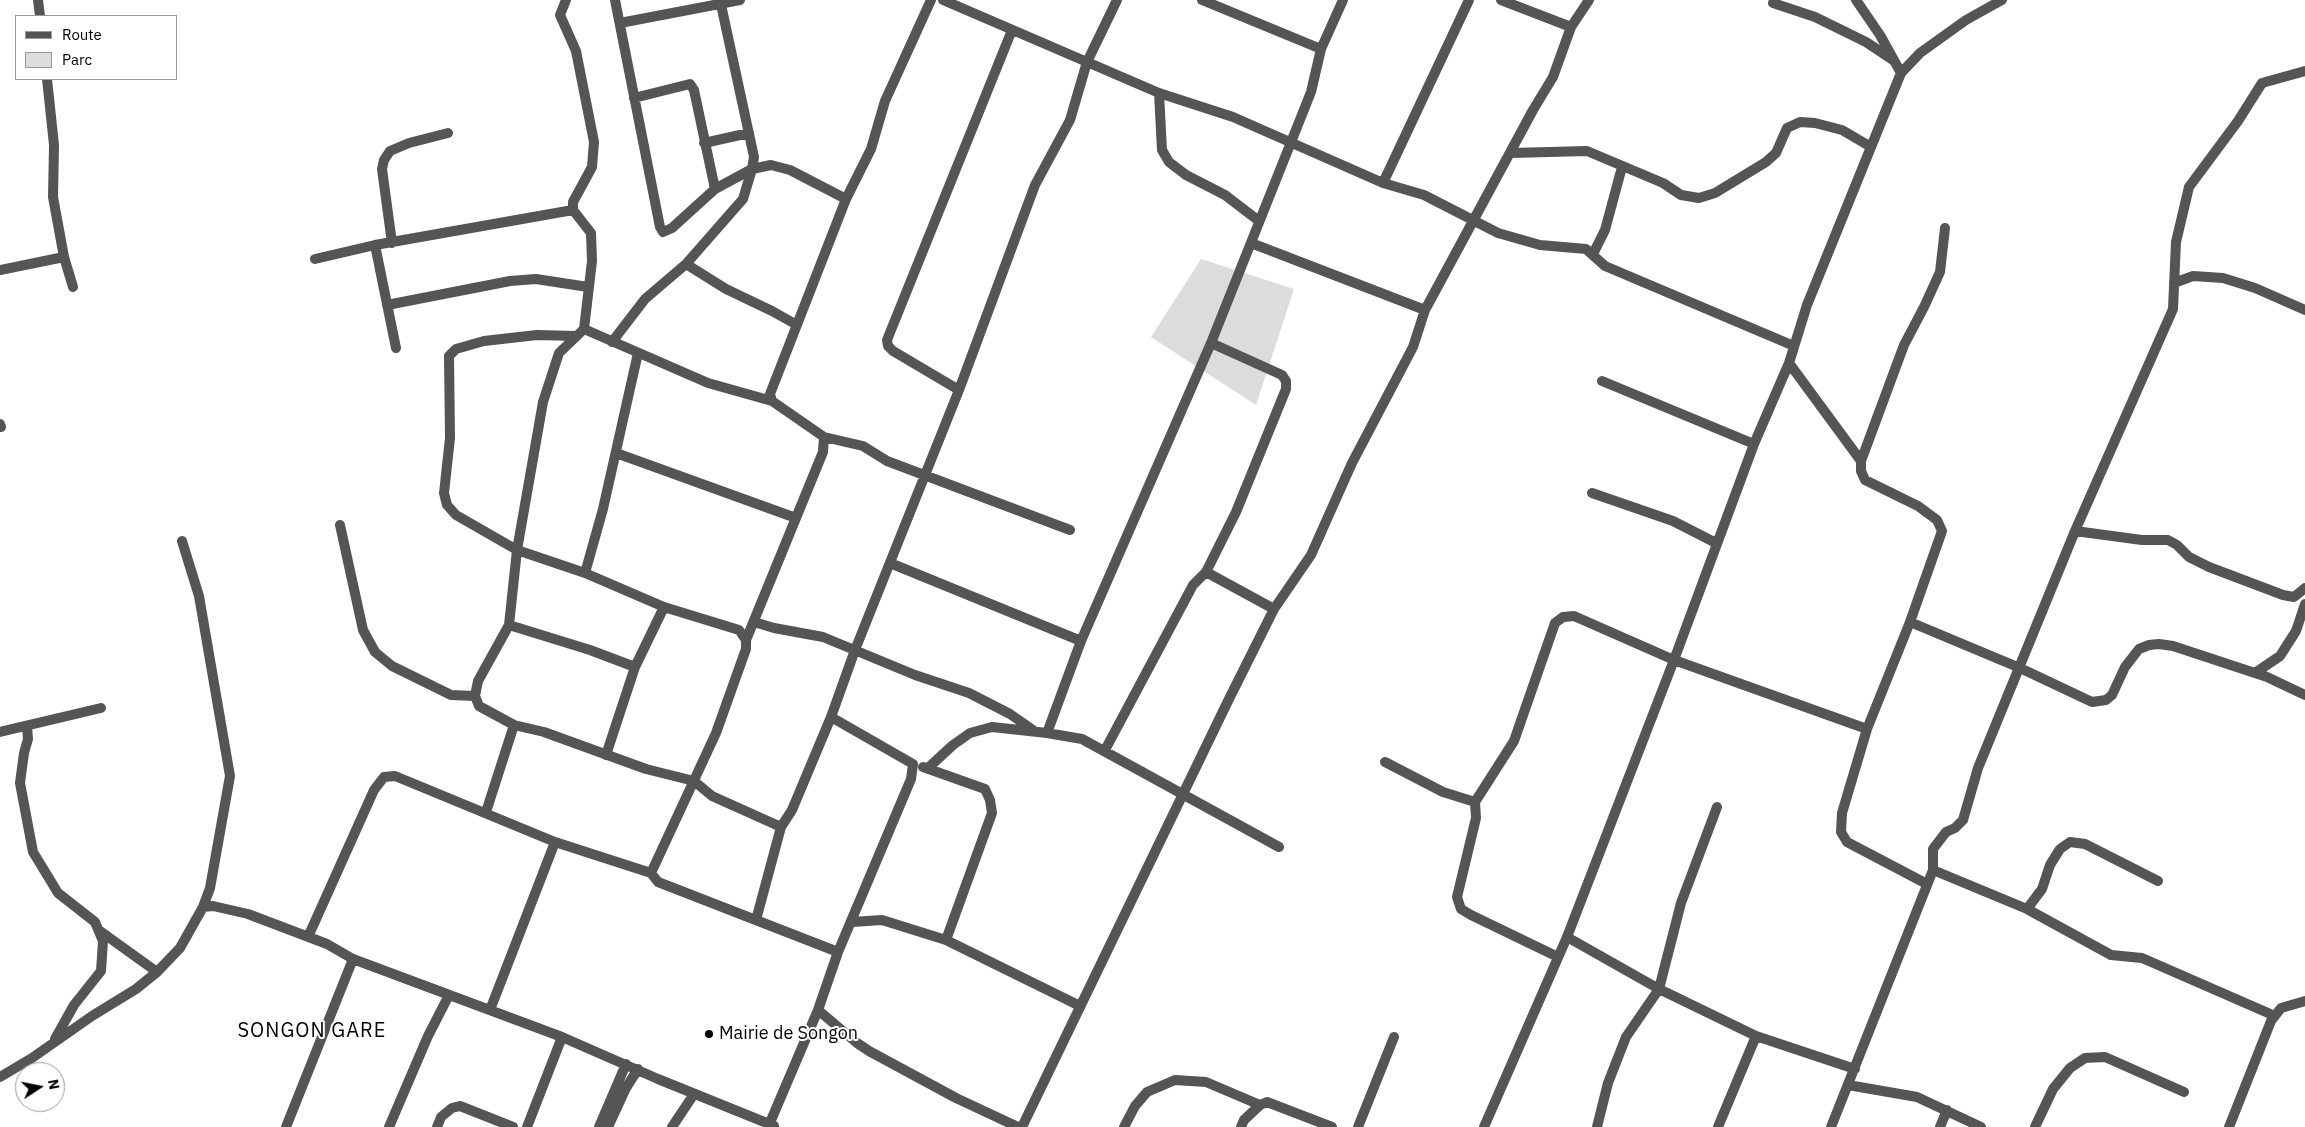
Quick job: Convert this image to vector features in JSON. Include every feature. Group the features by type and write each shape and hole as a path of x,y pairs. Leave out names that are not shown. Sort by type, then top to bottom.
{"street":[{"path":"38,0 40,15"},
{"path":"566,0 560,15 576,51 594,142 592,167 573,202 573,210 591,233 592,260 580,332 559,353 544,402 517,550 509,625 478,681 475,696 479,706 514,725 544,732 646,769 694,781 712,796 781,826"},
{"path":"615,0 660,228 663,232 672,228 714,189 752,169 771,165 790,170 846,199"},
{"path":"620,23 721,2 740,0"},
{"path":"772,401 770,394 796,325 846,199 871,149 885,101 931,0"},
{"path":"943,0 1159,93 1233,117 1383,183 1424,195 1498,233 1540,245 1586,249 1605,266 1794,346"},
{"path":"756,920 781,826 792,810 831,717 855,650 959,390 1035,186 1070,120 1087,62 1117,0"},
{"path":"1202,0 1321,50"},
{"path":"1047,733 1081,641 1211,343 1311,92 1321,50 1343,0"},
{"path":"1383,183 1469,0"},
{"path":"1501,0 1571,27"},
{"path":"1022,1127 1182,794 1274,609 1311,555 1352,463 1413,348 1425,310 1533,110 1554,78 1571,27 1589,0"},
{"path":"1856,0 1880,35 1901,73"},
{"path":"1484,1127 1567,937 1674,660 1754,444 1789,363 1807,305 1901,73 1920,53 1966,20 2002,0"},
{"path":"612,342 645,299 686,264 743,199 754,157 721,2"},
{"path":"1773,3 1815,17 1866,42 1893,60"},
{"path":"959,390 893,351 888,346 887,340 1012,30"},
{"path":"1831,1127 1928,884 1933,870 1933,849 1946,832 1955,828 1964,820 1978,768 2075,531 2173,309 2176,242 2189,187 2238,121 2262,83 2305,71"},
{"path":"47,80 54,145 53,197 64,257 73,287"},
{"path":"634,98 690,84 694,90 714,189"},
{"path":"1159,93 1162,150 1168,162 1186,175 1225,195 1259,221"},
{"path":"1511,153 1587,151 1663,183 1681,195 1700,198 1715,193 1766,162 1776,152 1786,128 1800,122 1815,123 1842,130 1871,147"},
{"path":"392,243 382,169 384,160 390,152 409,143 448,133"},
{"path":"704,143 749,133"},
{"path":"1593,254 1605,230 1622,167"},
{"path":"315,258 375,245 573,210"},
{"path":"1928,884 1847,842 1841,832 1842,813 1867,729 1910,622 1942,531 1937,520 1918,506 1865,480 1861,471 1860,461 1904,345 1924,308 1940,272 1945,228"},
{"path":"1251,243 1425,310"},
{"path":"375,245 396,348"},
{"path":"0,270 64,257"},
{"path":"686,264 726,289 796,325"},
{"path":"2174,283 2193,276 2223,278 2255,288 2305,310"},
{"path":"387,305 510,281 536,279 588,287"},
{"path":"746,640 739,630 664,607 585,573 517,550 456,515 448,505 444,493 450,438 449,356 456,349 484,341 537,334 580,332 612,342 708,383 772,401 824,437 863,446 888,461 1070,530"},
{"path":"1105,750 1193,585 1206,572 1236,512 1286,388 1286,381 1282,376 1211,343"},
{"path":"585,573 616,453 638,354"},
{"path":"1789,363 1860,461"},
{"path":"1602,381 1754,444"},
{"path":"651,873 716,732 746,649 746,640 823,452 824,437"},
{"path":"616,453 796,518"},
{"path":"1592,493 1673,521 1716,543"},
{"path":"340,525 363,630 375,652 392,666 451,695 475,696"},
{"path":"2075,531 2142,540 2168,540 2177,545 2189,557 2209,567 2284,594 2294,597 2305,588"},
{"path":"0,1077 136,989 157,972 180,948 203,907 210,888 230,776 199,596 182,541"},
{"path":"890,563 1081,641"},
{"path":"1206,572 1274,609"},
{"path":"2256,673 2280,656 2296,631 2305,604"},
{"path":"606,755 635,667 664,607"},
{"path":"1558,957 1461,909 1456,897 1476,818 1475,802 1514,741 1554,624 1563,618 1574,616 1674,660 1867,729"},
{"path":"754,622 774,628 823,637 915,676 969,693 1010,714 1033,731"},
{"path":"1910,622 2020,668 2092,702 2106,700 2112,695 2125,667 2139,649 2149,645 2172,646 2256,673 2305,695"},
{"path":"509,625 590,650 635,667"},
{"path":"0,732 102,708"},
{"path":"831,717 913,764 985,789 990,800 992,812 946,940"},
{"path":"486,812 514,725"},
{"path":"27,726 28,739 24,752 20,783 33,852 58,893 96,922 103,942 101,971 74,1005 53,1042"},
{"path":"928,768 953,745 970,733 992,727 1047,733 1082,740 1105,750 1279,847"},
{"path":"1385,762 1443,792 1475,802"},
{"path":"203,907 213,906 248,914 327,944 353,959 562,1037 772,1126 818,1010 838,952 910,778 913,764"},
{"path":"308,937 374,790 384,778 395,776 555,842 651,873 658,882 838,952"},
{"path":"1597,1127 1608,1083 1626,1036 1659,989 1681,903 1717,807"},
{"path":"490,1010 555,842"},
{"path":"2027,909 2042,889 2050,865 2060,849 2070,842 2085,844 2158,881"},
{"path":"1933,870 2027,909 2111,955 2142,958 2275,1016"},
{"path":"852,922 882,920 946,940 1080,1006"},
{"path":"100,931 157,972"},
{"path":"1567,937 1659,989 1756,1036 1855,1069"},
{"path":"286,1127 353,959"},
{"path":"389,1127 428,1036 449,995"},
{"path":"2229,1127 2271,1021 2281,1008 2305,1001"},
{"path":"818,1010 869,1051 956,1098 1018,1127"},
{"path":"1718,1127 1756,1036"},
{"path":"527,1127 562,1037"},
{"path":"1358,1127 1394,1037"},
{"path":"2035,1127 2053,1090 2070,1068 2085,1058 2105,1057 2184,1092"},
{"path":"600,1127 626,1064"},
{"path":"608,1127 626,1088 638,1069"},
{"path":"1124,1127 1135,1106 1147,1092 1175,1080 1206,1082 1260,1105"},
{"path":"1848,1086 1917,1097 1981,1127"},
{"path":"672,1127 694,1094"},
{"path":"1241,1127 1244,1120 1260,1105 1267,1102 1332,1127"},
{"path":"437,1127 441,1117 452,1108 460,1106 513,1127"},
{"path":"1940,1127 1947,1110"}],"green space":[{"path":"1201,259 1294,289 1256,405 1151,337"}],"place":[{"name":"Mairie de Songon","path":"709,1034"}],"district":[{"name":"SONGON GARE","path":"312,1031"}]}
